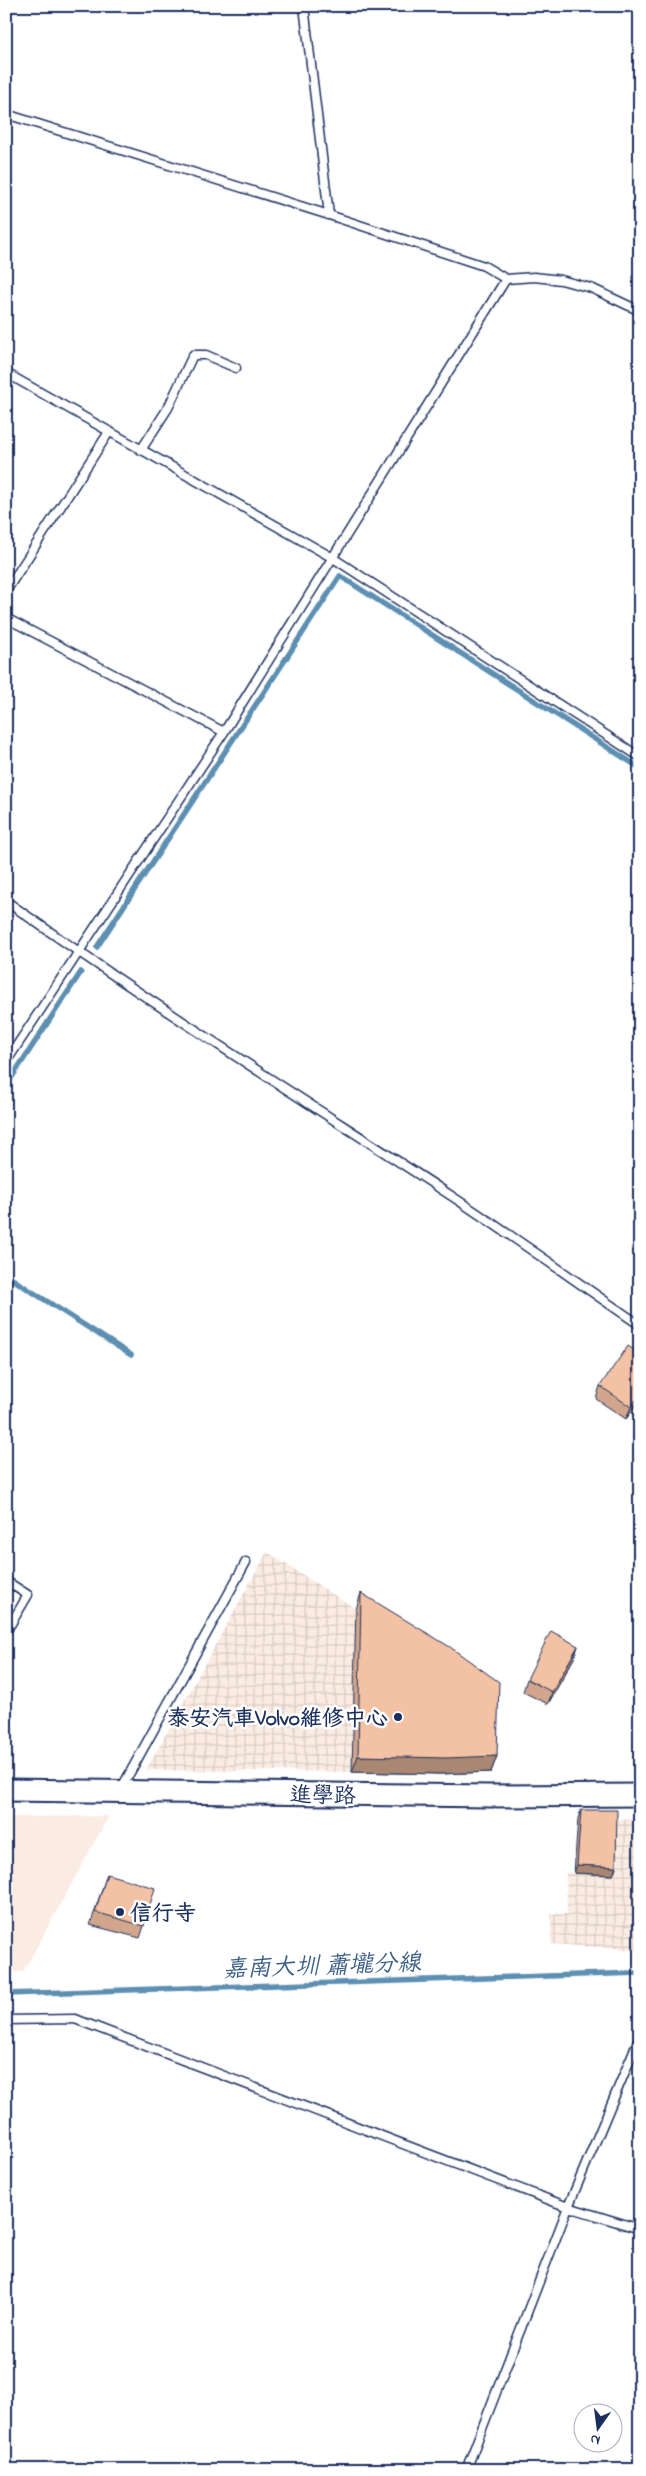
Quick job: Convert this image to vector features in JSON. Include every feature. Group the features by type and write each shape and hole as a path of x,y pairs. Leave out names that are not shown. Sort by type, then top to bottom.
{"main road":[{"name":"進學路","path":"6,1790 490,1796 640,1795"}],"lane":[{"path":"304,6 329,214"},
{"path":"6,114 329,214 484,266 506,278 561,280 591,288 640,310"},
{"path":"6,1062 224,732 506,278"},
{"path":"141,450 168,408 193,355 206,355 236,368"},
{"path":"6,373 333,558 640,757"},
{"path":"6,591 109,432"},
{"path":"6,618 224,732"},
{"path":"6,901 78,952 278,1086 451,1196 640,1326"},
{"path":"120,1791 246,1562"},
{"path":"6,1581 28,1595 6,1632"},
{"path":"6,2020 75,2019 568,2207 640,2229"},
{"path":"466,2470 568,2207 640,2036"}],"shaded area":[{"path":"267,1552 356,1609 352,1772 146,1770"},
{"path":"109,1816 23,1972 6,1972 6,1817"},
{"path":"614,1819 640,1819 640,1950 551,1944 551,1914 567,1914 566,1873 612,1875"}],"building":[{"path":"628,1346 640,1354 640,1394 631,1407 600,1386"},
{"path":"361,1593 450,1647 499,1682 497,1756 446,1758 358,1756"},
{"path":"551,1631 578,1646 552,1692 527,1679"},
{"path":"6,1665 10,1667 6,1673"},
{"path":"581,1810 617,1810 616,1867 577,1865"},
{"name":"信行寺","path":"107,1874 155,1888 144,1926 95,1912"}],"waterway":[{"path":"97,947 340,576 640,768"},
{"path":"6,1086 81,972"},
{"path":"6,1275 131,1355"},
{"name":"嘉南大圳 蕭壠分線","path":"6,1994 640,1973"}],"place":[{"name":"泰安汽車Volvo維修中心","path":"398,1717"},
{"name":"信行寺","path":"120,1912"}]}
